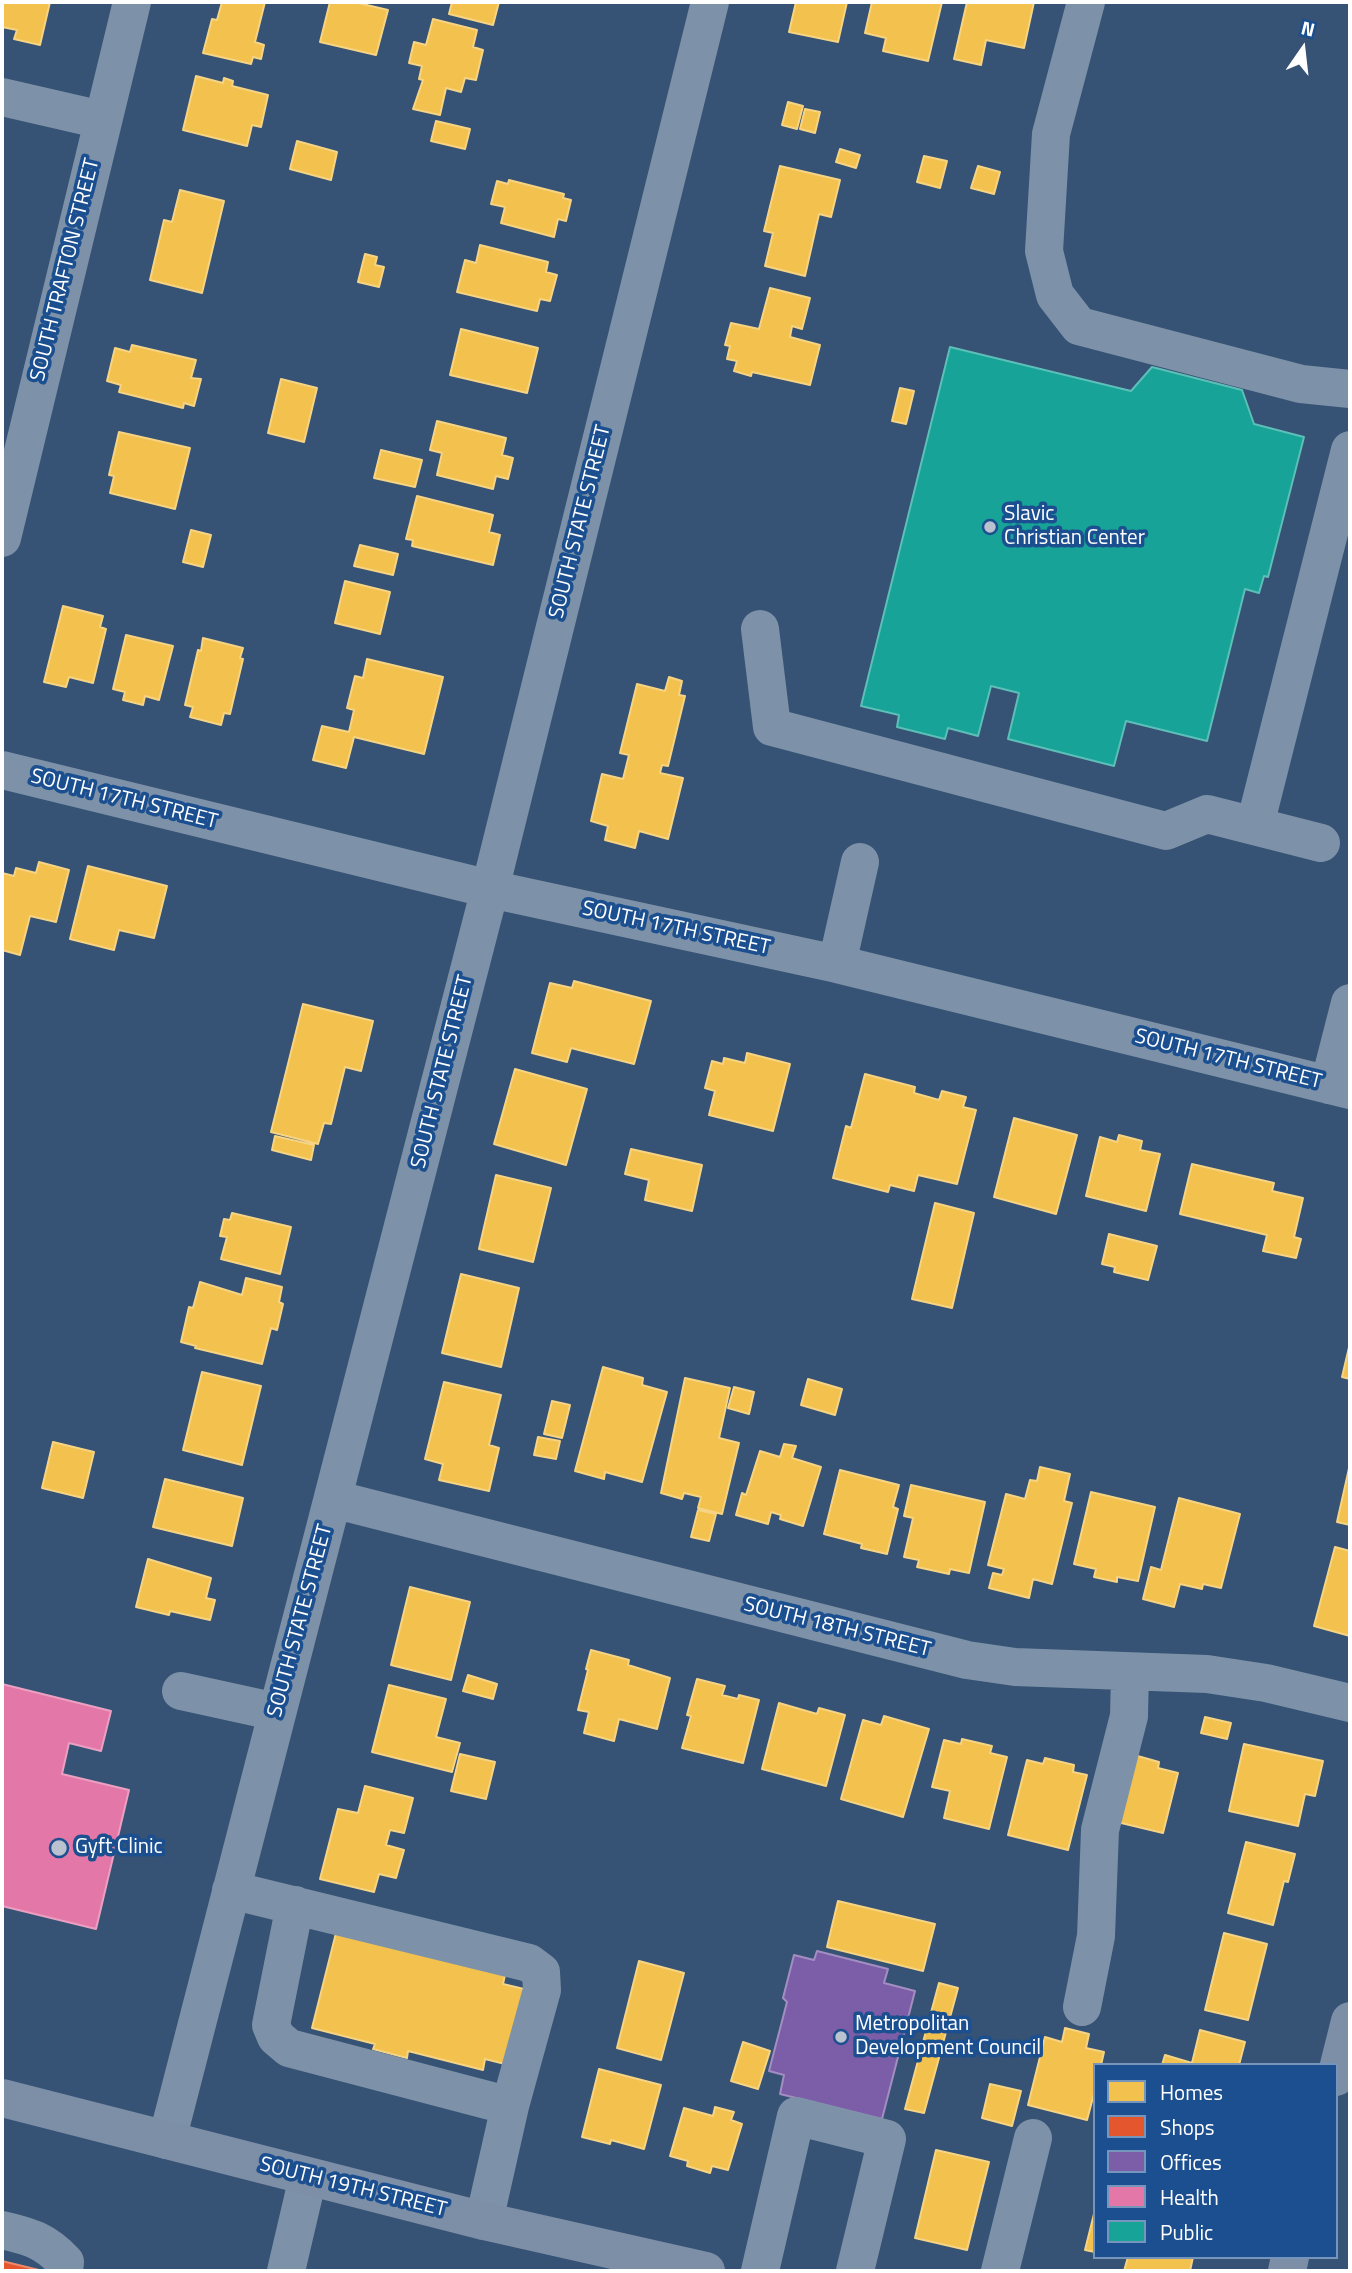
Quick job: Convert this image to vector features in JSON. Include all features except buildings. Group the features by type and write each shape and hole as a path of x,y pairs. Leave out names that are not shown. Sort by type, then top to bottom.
{"main road":[{"path":"1338,2069 1350,2021"},
{"name":"SOUTH 19TH STREET","path":"2,2098 484,2221 706,2271"}],"street":[{"name":"SOUTH TRAFTON STREET","path":"2,538 132,2"},
{"name":"SOUTH STATE STREET","path":"167,2140 490,889 710,2"},
{"path":"1086,2 1051,134 1044,251 1055,295 1079,326 1301,384 1348,379"},
{"path":"2,97 102,120"},
{"path":"1255,825 1350,450"},
{"path":"760,629 772,727 1166,831 1207,814 1321,843"},
{"name":"SOUTH 17TH STREET","path":"2,770 490,889 837,964 1340,1088"},
{"path":"837,964 860,862"},
{"path":"1340,1088 1350,1003"},
{"name":"SOUTH 18TH STREET","path":"332,1499 967,1660 1015,1667 1207,1674 1238,1678 1350,1703"},
{"path":"1082,2007 1096,1936 1100,1830 1129,1716 1130,1673"},
{"path":"181,1691 277,1712"},
{"path":"231,1890 529,1963 541,1972 542,1990 510,2106 484,2221"},
{"path":"295,1905 271,2025 276,2037 289,2048 510,2106"},
{"path":"760,2271 796,2116 887,2140 855,2271"},
{"path":"1000,2271 1033,2138"},
{"path":"286,2271 308,2177"},
{"path":"2,2230 28,2236 49,2246 65,2262 64,2271"}],"place":[{"name":"Slavic Christian Center","path":"990,527"},
{"name":"Gyft Clinic","path":"59,1848"},
{"name":"Metropolitan Development Council","path":"841,2037"}]}
